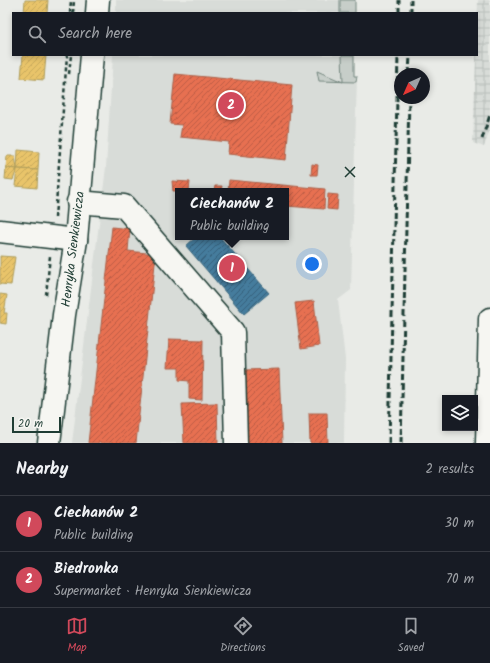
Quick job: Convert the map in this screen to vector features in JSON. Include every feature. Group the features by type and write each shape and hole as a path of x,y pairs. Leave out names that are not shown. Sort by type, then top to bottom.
{"street":[{"path":"97,12 98,0"},
{"name":"Henryka Sienkiewicza","path":"49,443 64,315 76,240 78,202 86,143 92,56"},
{"path":"78,202 124,206 233,332 236,443"},
{"path":"0,231 76,240"},
{"path":"487,443 490,319"}],"path":[{"path":"72,12 73,0"}],"shaded area":[{"path":"116,0 355,0 355,12 116,12"},
{"path":"340,0 355,0 355,12 340,12"},
{"path":"478,0 490,0 490,129 484,147 473,143 476,56 478,56"},
{"path":"113,56 354,56 354,76 357,76 351,290 338,300 345,359 344,443 72,443 106,167"},
{"path":"342,56 354,56 354,76 357,76 356,82 343,82"},
{"path":"317,71 342,82 319,81"}],"building: Homes":[{"path":"25,0 48,0 47,12 24,12"},
{"path":"23,56 46,56 44,80 21,78"},
{"path":"18,150 39,152 38,170 17,169"},
{"path":"7,156 15,156 17,169 6,168"},
{"path":"6,168 17,169 13,180 5,179"},
{"path":"17,169 38,170 37,188 15,186"},
{"path":"0,256 15,257 11,285 0,284"},
{"path":"0,294 7,295 4,313 7,313 6,324 0,323"}],"building: Shops":[{"path":"175,74 292,85 286,160 228,154 229,142 180,137 182,125 170,124"},
{"path":"312,164 318,165 317,175 311,175"},
{"path":"229,180 325,189 324,209 289,206 289,188 228,188"},
{"path":"172,181 190,182 189,188 175,188 175,191 173,191"},
{"path":"215,186 222,186 222,188 215,188"},
{"path":"328,194 338,195 337,210 327,209"},
{"path":"112,227 130,229 128,251 156,254 136,443 88,443"},
{"path":"314,301 319,346 301,349 295,303"},
{"path":"169,339 203,340 202,400 189,399 189,381 179,380 179,368 167,368"},
{"path":"279,369 282,443 247,443 244,370"},
{"path":"217,403 218,443 184,443 182,404"},
{"path":"309,413 327,413 328,443 310,443"}],"building: Public":[{"path":"193,240 223,240 269,293 244,314 186,246"}],"railway":[{"path":"399,0 399,12"},
{"path":"411,0 411,12"},
{"path":"389,443 398,56"},
{"path":"409,68 410,56"},
{"path":"401,443 409,104"},
{"path":"482,139 490,115"}],"place":[{"name":"Biedronka","path":"231,105"},
{"name":"Ciechanów 2","path":"232,268"}]}
